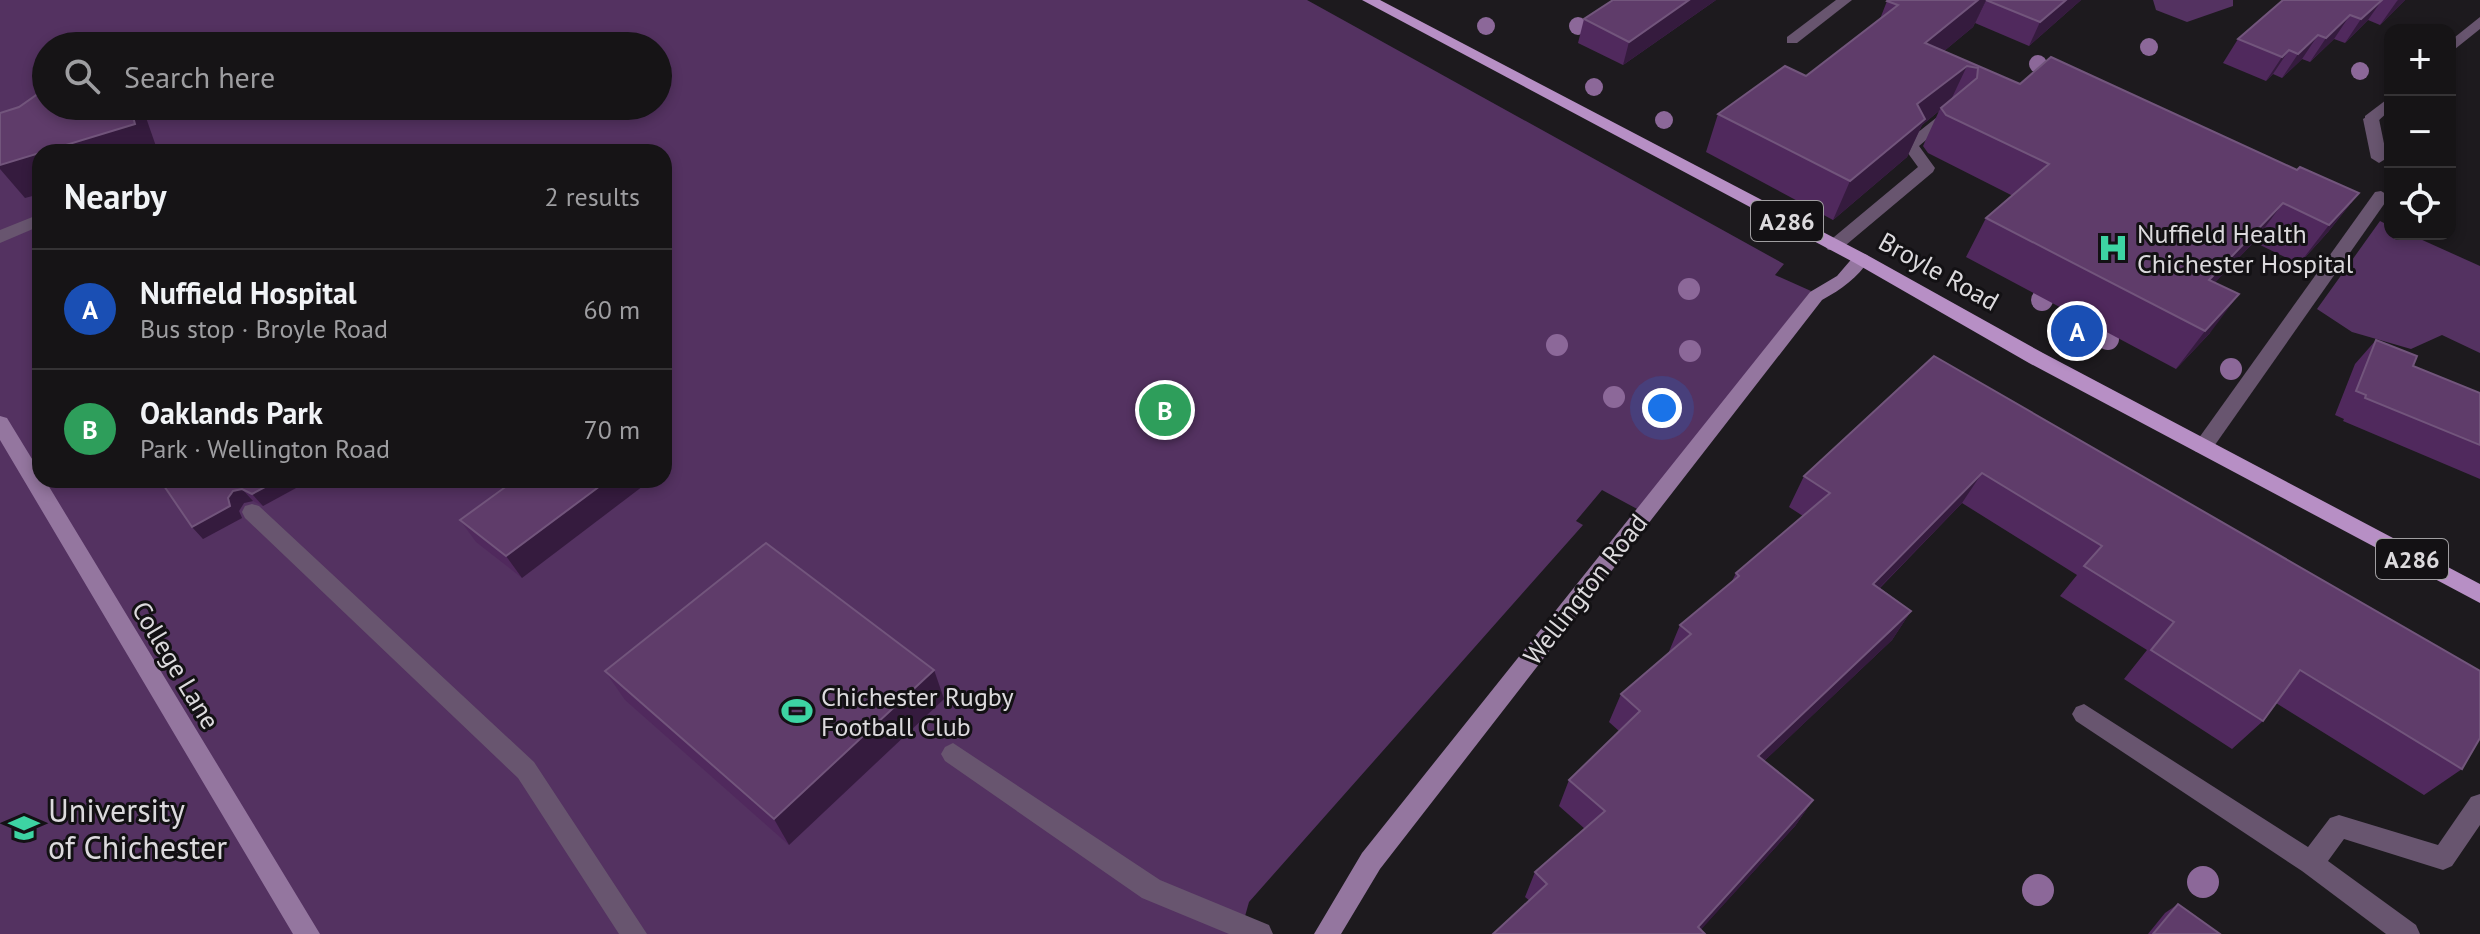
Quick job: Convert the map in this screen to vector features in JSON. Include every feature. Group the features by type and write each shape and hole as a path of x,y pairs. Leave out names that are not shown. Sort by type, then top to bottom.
{"main road":[{"name":"Broyle Road","path":"1369,0 1861,259 2203,447 2480,594"}],"street":[{"path":"1792,40 1845,0"},
{"path":"2456,43 2480,21"},
{"path":"2379,158 2371,119 2384,107"},
{"path":"1834,246 1927,168 1910,145 1951,111"},
{"path":"2203,447 2381,196"},
{"path":"0,237 32,223"},
{"name":"Wellington Road","path":"1327,934 1371,861 1806,308 1816,296 1843,280 1861,259"},
{"name":"College Lane","path":"0,423 32,476"},
{"name":"College Lane","path":"39,488 307,934"},
{"path":"252,512 526,770 634,934"},
{"path":"2084,714 2311,863 2407,934"},
{"path":"953,754 1151,889 1260,934"},
{"path":"2311,863 2339,826 2443,858 2480,805"}],"shaded area":[{"path":"0,0 1307,0 1784,264 1775,275 1811,291 1639,510 1602,490 1576,521 1583,525 1249,902 1240,934 0,934"},
{"path":"2153,0 2233,0 2233,6 2187,22 2156,10"},
{"path":"2380,221 2384,223 2384,240 2422,240 2480,266 2480,353 2442,335 2411,349 2352,332 2317,309"}],"building":[{"path":"1613,0 1689,0 1629,42 1584,19"},
{"path":"1888,0 1978,0 1925,43 2020,84 2051,57 2297,170 2300,167 2359,193 2329,225 2283,203 2209,280 2239,294 2205,331 1986,218 2049,164 1946,115 1941,108 1977,78 1978,68 1967,66 1917,104 1925,119 1850,181 1718,114 1785,66 1806,76 1898,5"},
{"path":"1986,0 2066,0 2040,22"},
{"path":"2283,0 2382,0 2361,19 2350,15 2326,38 2318,35 2298,54 2289,50 2282,57 2238,39"},
{"path":"32,98 32,120 134,120 135,124 69,144 32,144 32,155 0,165 0,113 19,107"},
{"path":"2376,340 2417,356 2413,366 2480,393 2480,445 2365,398 2366,395 2356,391"},
{"path":"1934,356 2480,671 2480,738 2462,769 2300,670 2263,721 2151,650 2174,622 2084,566 2102,546 1982,473 1873,584 1911,611 1758,756 1813,800 1698,927 1705,934 1493,934 1547,884 1535,872 1605,811 1569,780 1640,711 1621,694 1691,634 1680,625 1830,493 1804,476"},
{"path":"165,488 263,488 252,494 242,489 233,491 228,498 230,506 192,527"},
{"path":"504,488 597,488 506,556 460,520"},
{"path":"766,543 934,670 774,819 605,671"},
{"path":"2178,904 2220,934 2153,934"}],"place":[{"name":"Nuffield Health Chichester Hospital","path":"2113,248"},
{"name":"Nuffield Hospital","path":"2077,331"},
{"name":"Oaklands Park","path":"1165,410"},
{"name":"Chichester Rugby Football Club","path":"797,711"},
{"name":"University of Chichester","path":"24,828"}]}
